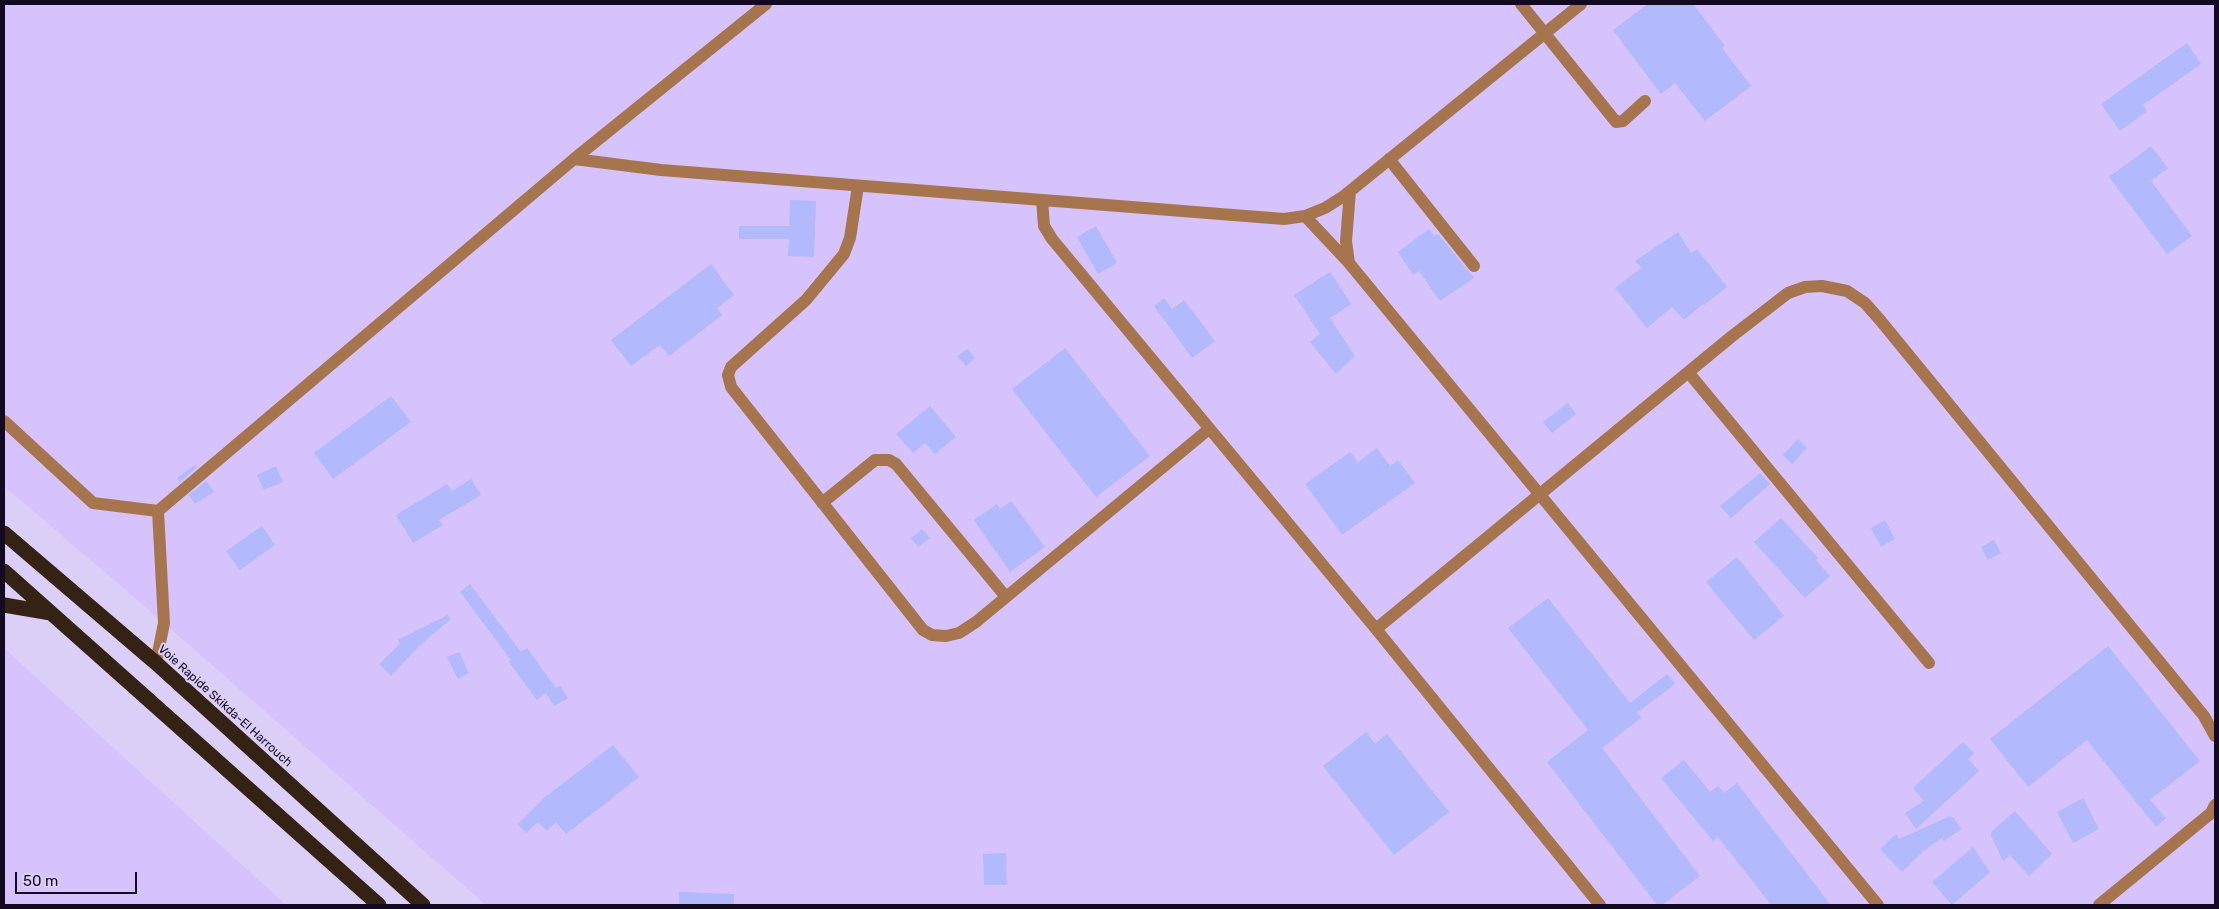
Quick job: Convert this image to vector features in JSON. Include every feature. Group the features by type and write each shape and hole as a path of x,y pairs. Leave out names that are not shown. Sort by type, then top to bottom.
{"highway":[{"name":"Voie Rapide Skikda-El Harrouch","path":"4,533 156,663 423,905"},
{"path":"4,571 379,905"},
{"path":"4,605 51,612"}],"street":[{"path":"4,421 93,502 158,511 574,159 766,4"},
{"path":"1521,4 1616,122 1623,121 1645,102"},
{"path":"574,159 661,170 858,186 1284,218 1305,216 1325,208 1350,191 1581,4"},
{"path":"1389,159 1474,266"},
{"path":"858,186 850,238 844,254 806,300 731,366 728,376 730,387 923,630 932,635 946,636 959,633 976,622 1209,429"},
{"path":"1349,263 1346,241 1350,191"},
{"path":"1042,200 1044,226 1052,239 1376,629 1600,905"},
{"path":"1305,216 1349,263 1878,905"},
{"path":"1376,629 1688,372 1788,293 1806,287 1822,286 1847,291 1865,303 2198,709 2215,736"},
{"path":"1688,372 1929,663"},
{"path":"822,502 875,460 882,458 889,460 896,464 1006,597"},
{"path":"156,663 164,623 158,511"},
{"path":"2099,905 2211,814 2215,805"}],"shaded area":[{"path":"4,4 2215,4 2215,905 486,905 164,623 4,486"},
{"path":"4,648 286,905 4,905"}],"building":[{"path":"1648,4 1693,4 1725,46 1722,48 1751,86 1705,121 1675,83 1661,94 1613,30"},
{"path":"2187,43 2201,64 2143,105 2147,111 2120,131 2101,104"},
{"path":"2151,146 2168,168 2151,181 2192,236 2167,254 2109,177"},
{"path":"790,200 816,201 814,257 788,256 789,239 739,239 739,226 789,226"},
{"path":"1096,226 1117,263 1098,274 1077,237"},
{"path":"1429,229 1434,236 1438,234 1474,278 1440,301 1419,271 1413,275 1398,252"},
{"path":"1678,232 1691,253 1697,249 1727,287 1684,320 1672,307 1647,328 1615,288 1641,268 1635,261"},
{"path":"711,264 734,295 717,308 722,315 669,356 660,345 631,366 611,340"},
{"path":"1330,272 1351,304 1330,318 1355,356 1336,374 1310,342 1320,334 1294,295"},
{"path":"1164,298 1172,309 1184,300 1215,341 1192,358 1154,306"},
{"path":"1065,348 1150,456 1096,497 1012,389"},
{"path":"967,349 975,358 966,366 957,356"},
{"path":"391,396 411,422 333,479 314,453"},
{"path":"1568,403 1576,414 1552,433 1543,422"},
{"path":"930,406 956,437 935,454 925,443 913,453 896,434"},
{"path":"1798,439 1807,448 1792,464 1783,455"},
{"path":"1377,448 1390,466 1398,460 1415,483 1342,535 1305,484 1350,452 1358,462"},
{"path":"195,465 197,467 180,482 177,478"},
{"path":"276,466 283,482 264,490 257,475"},
{"path":"1760,473 1770,484 1731,518 1720,506"},
{"path":"471,479 481,495 439,520 443,525 413,543 396,515 447,484 452,491"},
{"path":"206,481 214,492 195,504 189,495"},
{"path":"1011,501 1045,547 1010,572 974,520 997,504 1000,509"},
{"path":"1781,518 1818,558 1816,560 1830,576 1805,598 1754,542"},
{"path":"1885,520 1895,539 1881,547 1871,528"},
{"path":"262,526 275,545 240,570 226,551"},
{"path":"922,529 930,538 918,547 911,538"},
{"path":"1994,540 2001,553 1988,560 1981,547"},
{"path":"1737,557 1784,616 1754,640 1706,582"},
{"path":"470,584 521,652 527,648 556,688 560,686 568,698 554,706 546,693 537,700 509,662 511,660 460,592"},
{"path":"1548,598 1630,703 1667,674 1675,684 1637,713 1641,718 1602,748 1700,876 1662,905 1657,905 1547,762 1588,730 1508,628"},
{"path":"448,615 451,619 419,646 391,676 379,664 400,644 398,640"},
{"path":"2108,646 2200,761 2150,800 2166,818 2156,827 2087,740 2028,787 1990,739"},
{"path":"459,652 469,673 458,679 447,657"},
{"path":"1366,732 1375,744 1387,734 1449,812 1394,855 1323,766"},
{"path":"1963,742 1974,753 1968,759 1979,771 1916,829 1905,813 1924,801 1913,788"},
{"path":"613,745 639,777 566,834 556,822 547,831 538,822 526,833 518,824 545,797"},
{"path":"1684,760 1710,792 1718,786 1724,793 1737,783 1831,905 1771,905 1718,837 1713,841 1661,778"},
{"path":"2083,798 2099,829 2073,843 2057,812"},
{"path":"2015,811 2052,854 2029,876 2010,855 2003,861 1991,836 1991,832"},
{"path":"1948,817 1953,817 1961,829 1944,841 1942,838 1926,849 1902,872 1880,849 1896,834 1899,839"},
{"path":"1973,847 1990,872 1952,905 1932,882"},
{"path":"1006,853 1007,885 984,885 983,854"},
{"path":"679,892 734,894 734,905 679,905"}]}
